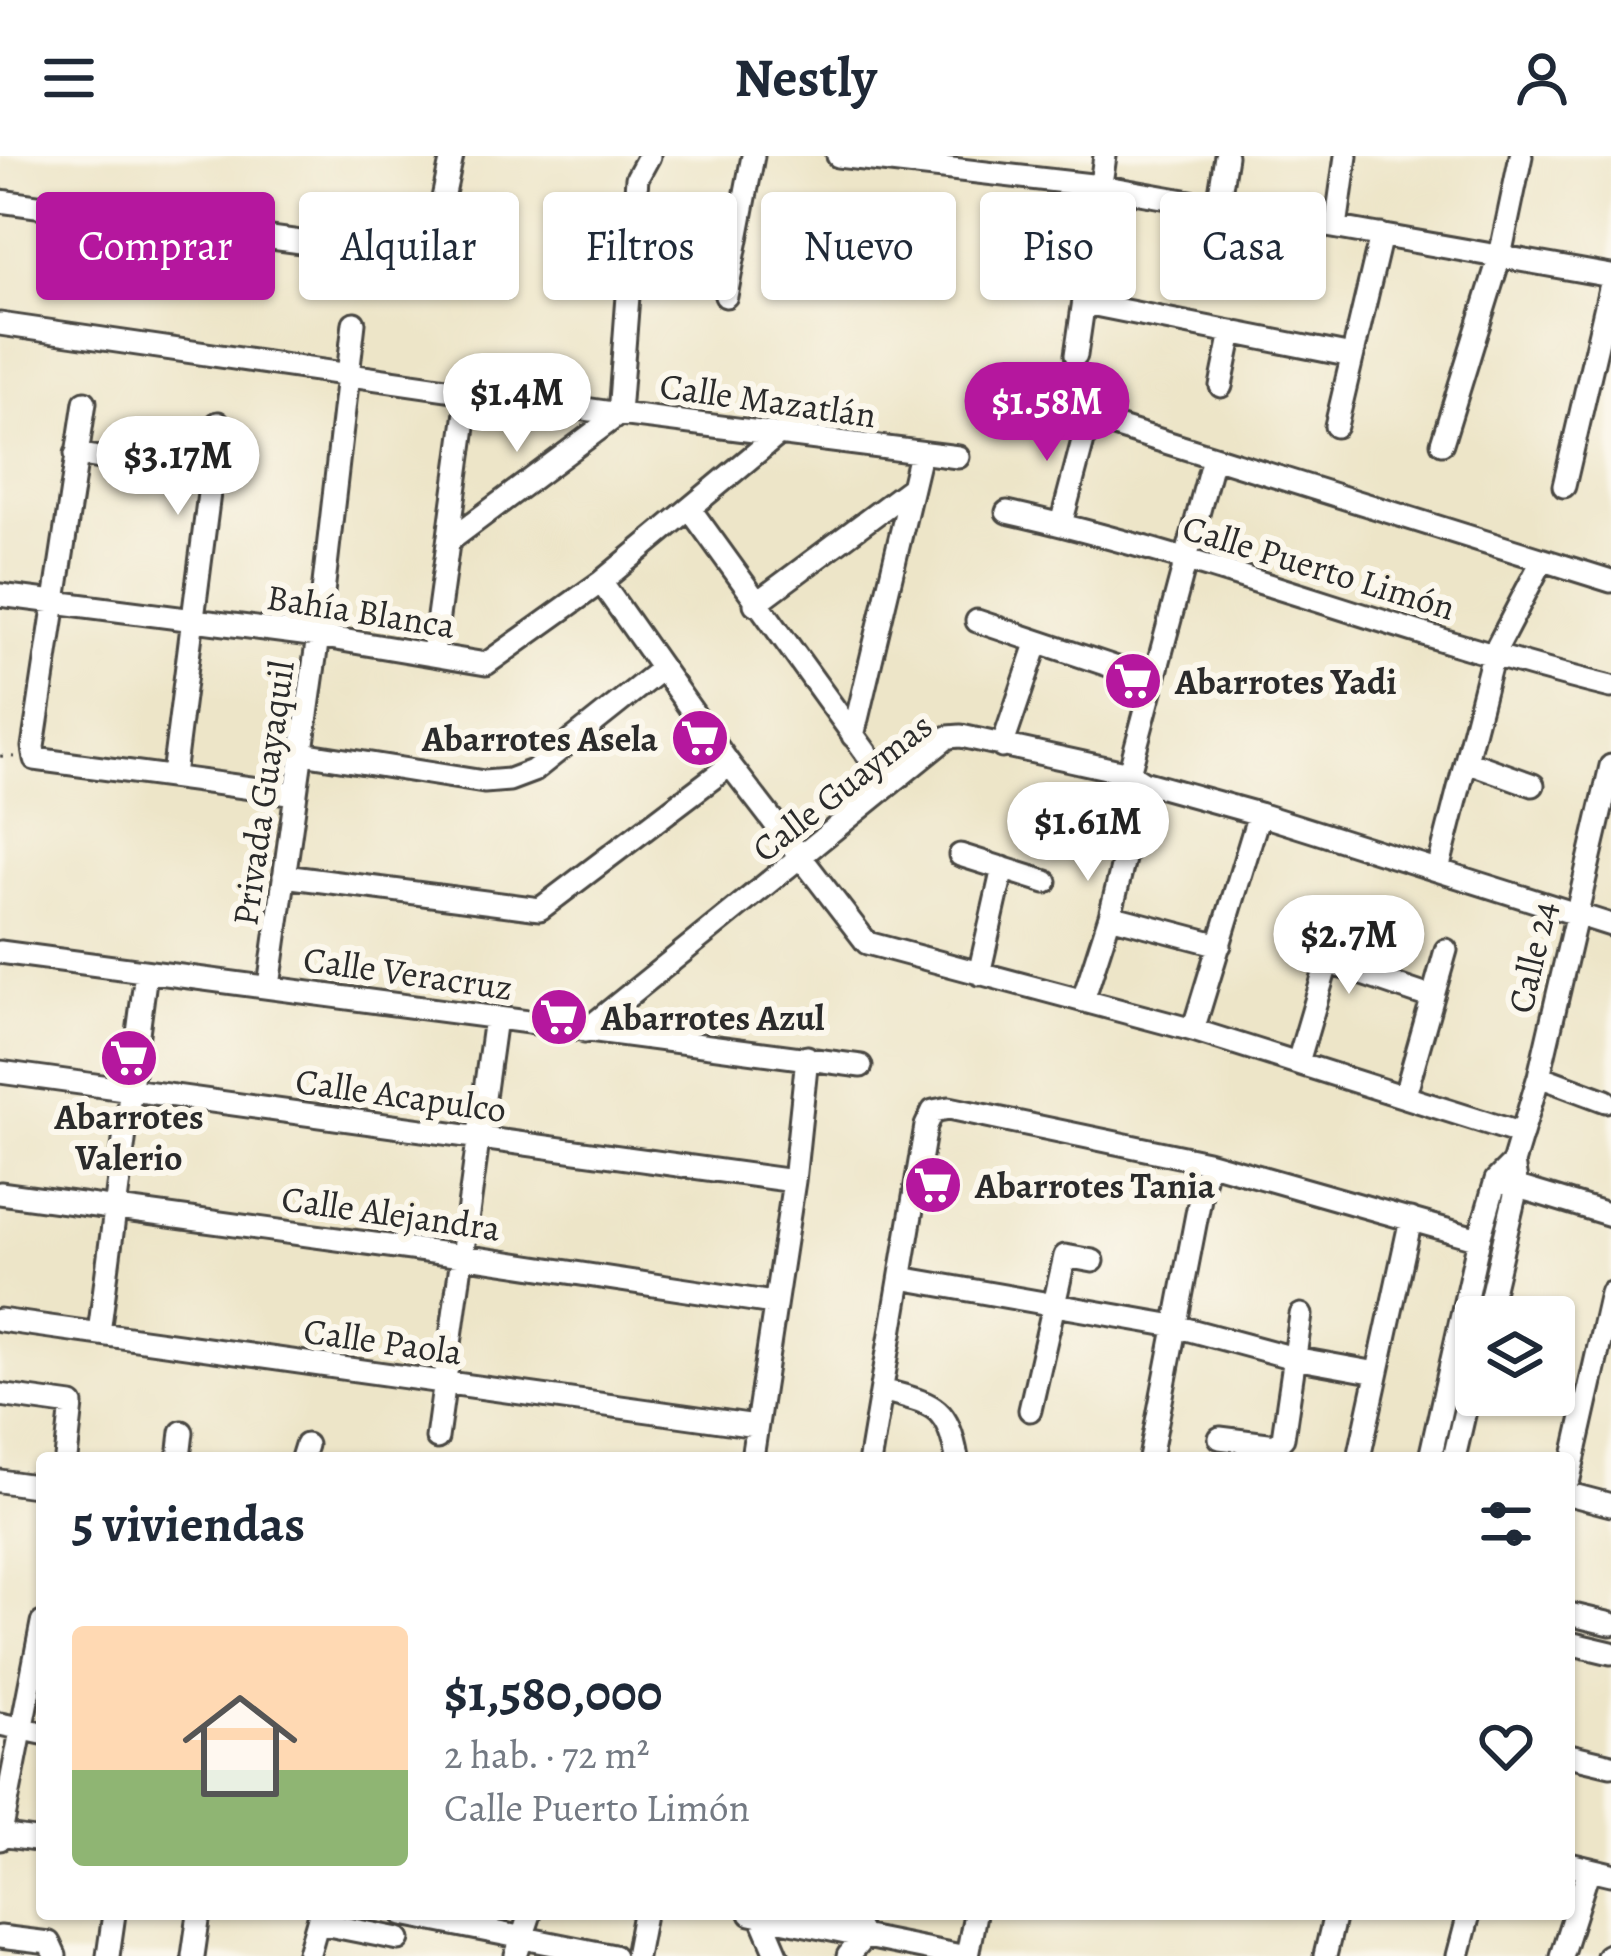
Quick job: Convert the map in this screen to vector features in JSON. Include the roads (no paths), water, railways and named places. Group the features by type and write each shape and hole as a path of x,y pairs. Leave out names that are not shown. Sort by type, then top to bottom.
{"street":[{"path":"0,201 421,255 435,236 452,156"},
{"path":"449,541 619,413 634,198 637,178 649,156"},
{"path":"737,239 753,156"},
{"path":"838,156 965,163 1160,196"},
{"path":"1076,355 1105,156"},
{"path":"1220,192 1226,156"},
{"path":"1336,227 1346,156"},
{"path":"1442,443 1500,256 1521,156"},
{"path":"1326,225 1611,280 1564,486"},
{"path":"1336,426 1381,235"},
{"path":"1084,303 1352,356"},
{"name":"Privada Guayaquil","path":"269,986 319,636 354,323"},
{"name":"Calle Mazatlán","path":"0,324 958,457"},
{"path":"1221,386 1232,332"},
{"path":"433,653 469,390"},
{"path":"1031,400 1611,581"},
{"path":"85,402 33,747 35,759 296,794"},
{"path":"1060,524 1089,418"},
{"path":"173,776 218,423"},
{"name":"Bahía Blanca","path":"0,595 319,636 485,664 601,582 778,434"},
{"path":"76,454 212,477"},
{"path":"853,736 920,454"},
{"path":"1083,1000 1110,916 1153,680 1213,458"},
{"path":"755,604 911,488"},
{"path":"690,509 888,783"},
{"name":"Calle Puerto Limón","path":"1007,512 1183,559 1493,656 1611,687"},
{"path":"1438,870 1493,656 1542,561"},
{"path":"601,582 660,670 867,943 1193,1030 1522,1134"},
{"path":"977,621 1153,680"},
{"path":"1002,747 1037,644"},
{"path":"302,754 484,782 509,780 533,771 660,670"},
{"name":"Calle Guaymas","path":"585,1031 948,737 961,736 1136,778 1593,920"},
{"path":"1468,762 1533,785"},
{"path":"284,876 540,910 730,765"},
{"name":"Calle 24","path":"1431,1452 1479,1239 1507,1184 1593,920 1611,766"},
{"path":"1193,1030 1259,814"},
{"path":"960,855 1046,882"},
{"path":"979,974 1003,868"},
{"path":"1110,916 1220,945"},
{"path":"1298,1062 1341,916"},
{"path":"1405,1095 1446,950"},
{"name":"Calle Veracruz","path":"0,952 861,1066"},
{"path":"1330,963 1430,997"},
{"path":"99,1334 146,972"},
{"path":"437,1438 495,1018"},
{"path":"753,1452 794,1181 807,1058"},
{"name":"Calle Acapulco","path":"0,1072 794,1181"},
{"path":"1539,1076 1606,1102"},
{"path":"871,1452 926,1126 933,1112 949,1108 1207,1162 1479,1239"},
{"path":"1151,1452 1207,1162"},
{"path":"1507,1184 1611,1216"},
{"name":"Calle 24","path":"1489,1296 1507,1184"},
{"name":"Calle Alejandra","path":"0,1193 773,1303"},
{"path":"1360,1452 1411,1219"},
{"path":"1030,1410 1065,1256 1093,1261"},
{"path":"901,1278 1175,1326 1294,1358 1377,1373"},
{"path":"1575,1452 1611,1293"},
{"path":"1220,1438 1276,1445 1283,1438 1301,1315"},
{"name":"Calle Paola","path":"0,1320 756,1426"},
{"path":"882,1390 930,1404 951,1426 956,1452"},
{"path":"0,1394 72,1405 67,1452"},
{"path":"1455,1452 1464,1416"},
{"path":"179,1452 182,1432"},
{"path":"0,1481 36,1486"},
{"path":"1575,1496 1611,1505"},
{"path":"1575,1615 1611,1624"},
{"path":"1575,1644 1611,1653"},
{"path":"36,1661 0,1836 36,1840"},
{"path":"1575,1756 1611,1765"},
{"path":"1575,1914 1590,1869"},
{"path":"108,1956 113,1920"},
{"path":"193,1956 198,1920"},
{"path":"308,1956 318,1920"},
{"path":"324,1920 395,1947"},
{"path":"424,1920 519,1947 614,1956"},
{"path":"636,1956 643,1920"},
{"path":"761,1920 778,1956"},
{"path":"782,1920 964,1956 973,1920"},
{"path":"854,1920 863,1938"},
{"path":"1325,1956 1334,1920"},
{"path":"1458,1956 1467,1920"},
{"path":"1561,1956 1573,1920"},
{"path":"0,1937 50,1943 56,1956"},
{"path":"848,1956 863,1938"}],"place":[{"name":"Abarrotes Yadi","path":"1133,681"},
{"name":"Abarrotes Asela","path":"700,738"},
{"name":"Abarrotes Azul","path":"559,1017"},
{"name":"Abarrotes Valerio","path":"129,1058"},
{"name":"Abarrotes Tania","path":"933,1185"}]}
